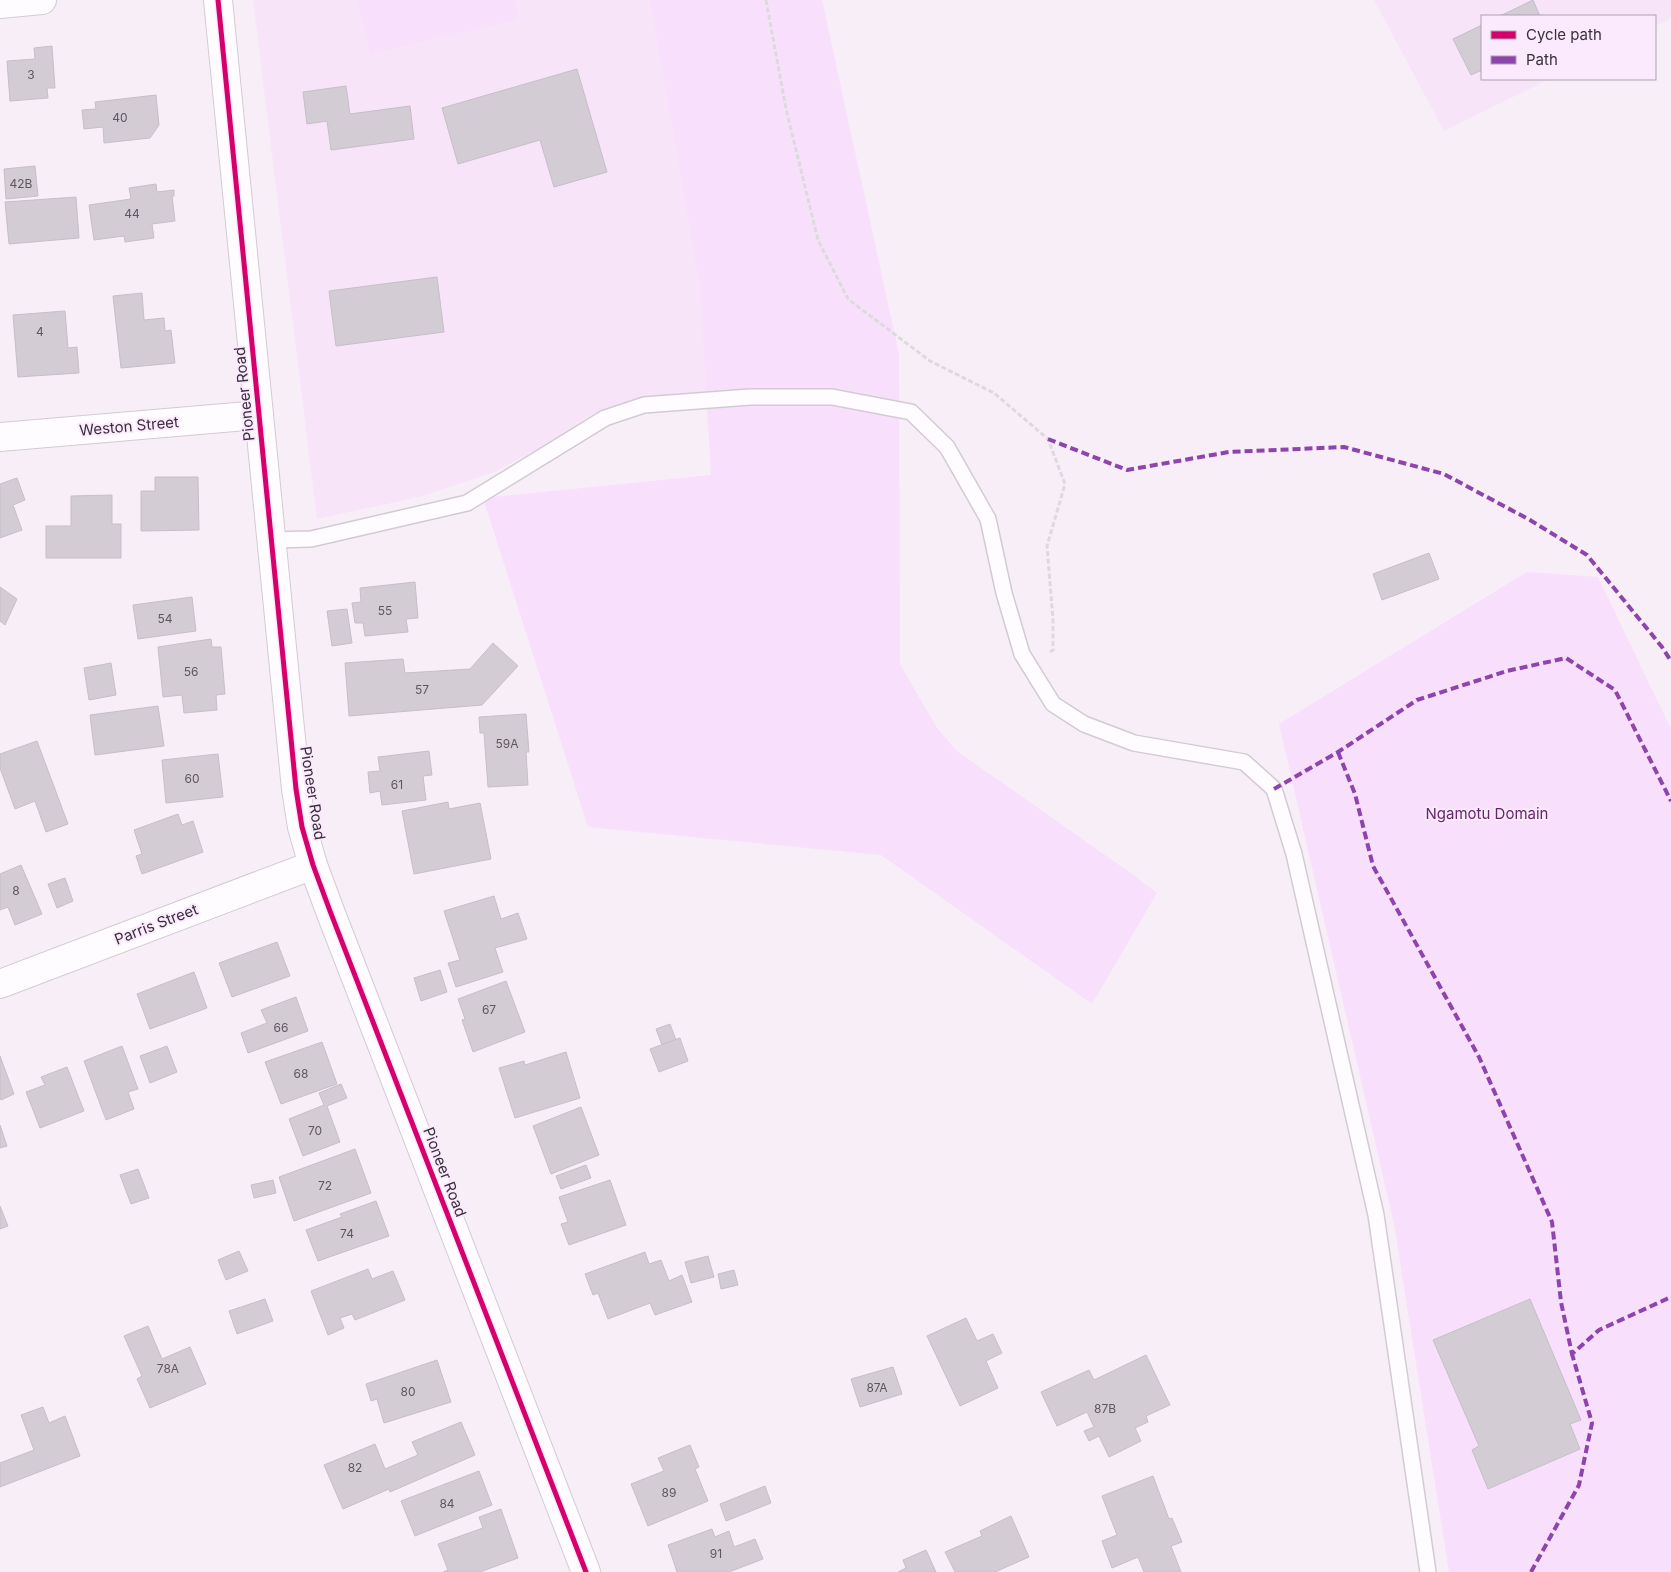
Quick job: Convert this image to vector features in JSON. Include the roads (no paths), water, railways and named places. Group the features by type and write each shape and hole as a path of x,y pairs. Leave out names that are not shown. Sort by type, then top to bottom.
{"street":[{"path":"0,4 42,0"},
{"name":"Pioneer Road","path":"218,0 296,789 302,827 313,865 586,1572"},
{"name":"Weston Street","path":"0,438 259,415"},
{"name":"Parris Street","path":"0,984 313,865"}],"lane":[{"path":"272,540 311,539 467,503 605,418 644,405 750,397 832,397 911,412 947,447 988,519 1004,593 1022,654 1053,704 1084,724 1134,743 1244,762 1274,789 1294,854 1376,1216 1428,1572"}],"park label":[{"name":"Ngamotu Domain","path":"1487,813"}]}
